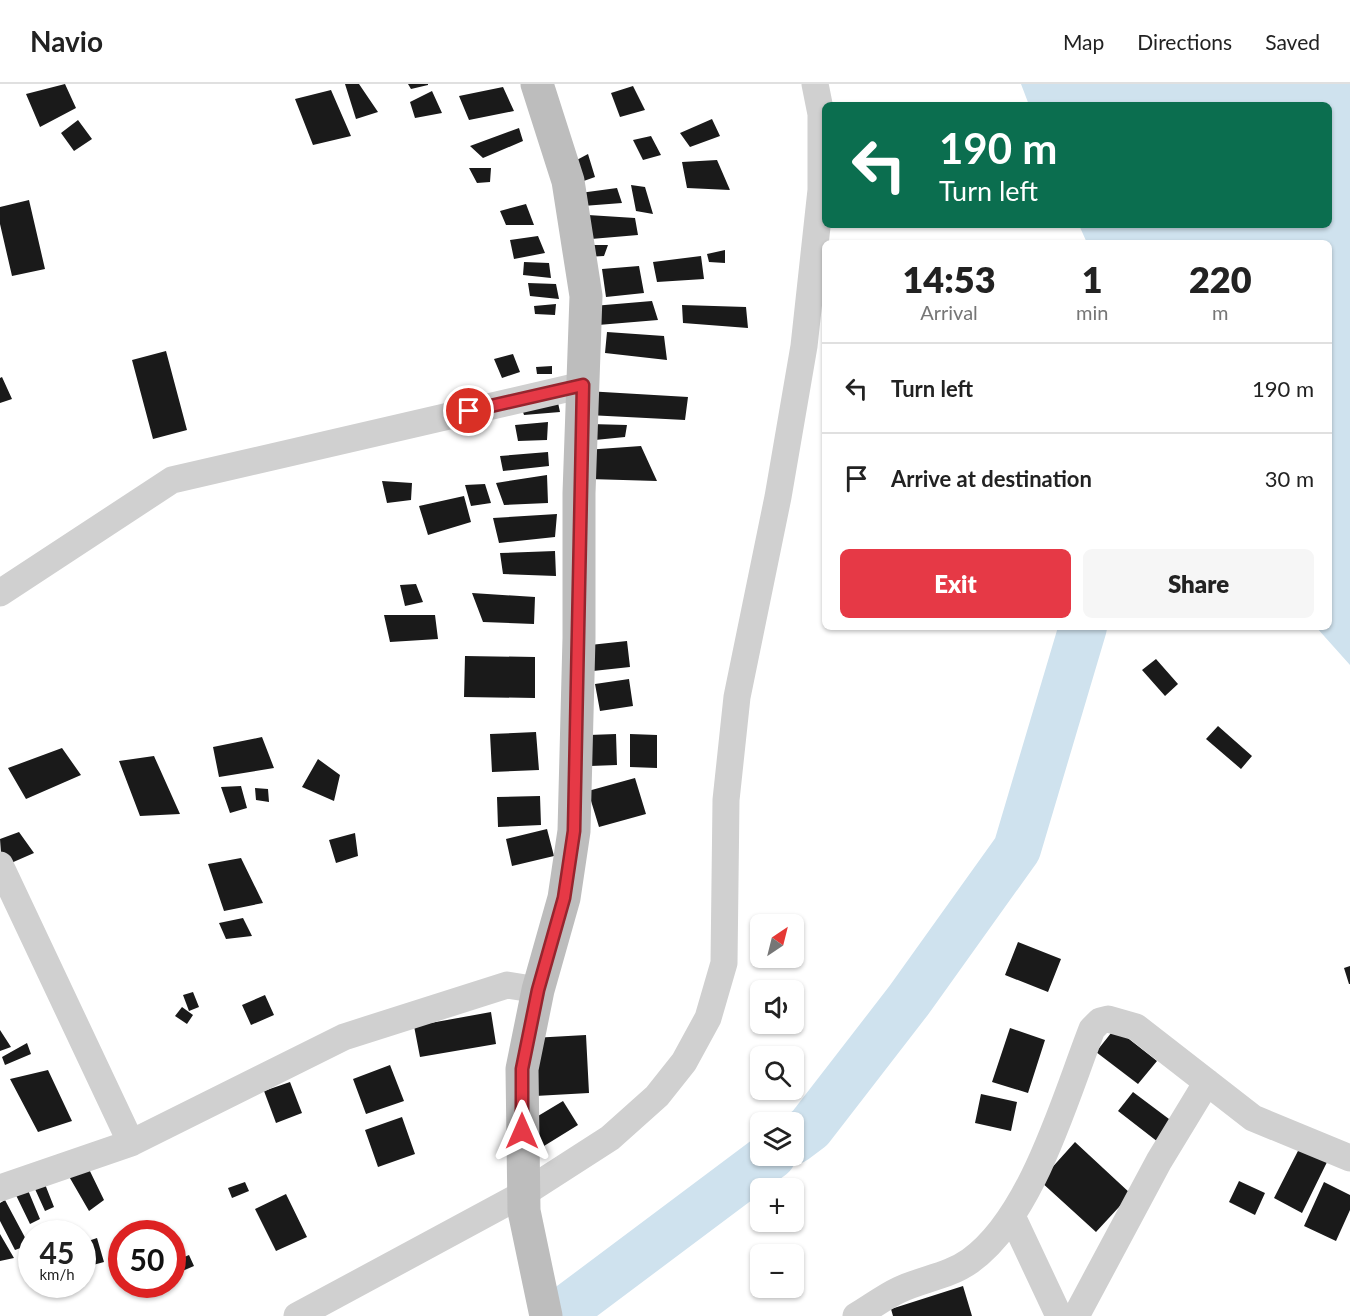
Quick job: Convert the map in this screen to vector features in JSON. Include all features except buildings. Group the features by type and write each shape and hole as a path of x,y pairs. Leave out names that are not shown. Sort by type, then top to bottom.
{"main road":[{"path":"537,84 568,181 586,296 574,831 564,898 538,990 522,1069 523,1202 546,1316"}],"street":[{"path":"297,1316 523,1202 610,1138 657,1096 684,1062 708,1018 723,963 726,800 737,697 778,497 804,346 821,190 822,114 815,84"},
{"path":"0,593 172,480 583,385"},
{"path":"0,865 131,1143"},
{"path":"0,1188 131,1143 344,1037 507,985 538,990"},
{"path":"856,1316 899,1290 971,1261 1012,1216 1039,1165 1092,1029 1100,1021 1108,1019 1136,1027 1253,1118 1350,1158"},
{"path":"1076,1316 1159,1161 1207,1082"},
{"path":"1012,1216 1059,1316"}],"water":[{"path":"1021,84 1350,84 1350,665 1319,630 1332,630 1332,240 1086,240 1080,228 1332,228 1332,102 1028,102"}],"waterway":[{"path":"804,1132 810,1128 909,1000 1017,849 1082,630"},
{"path":"557,1316 757,1166"}],"route":[{"path":"469,411 583,385 579,493 579,638 574,831 564,898 538,990 522,1069 522,1131"}]}
